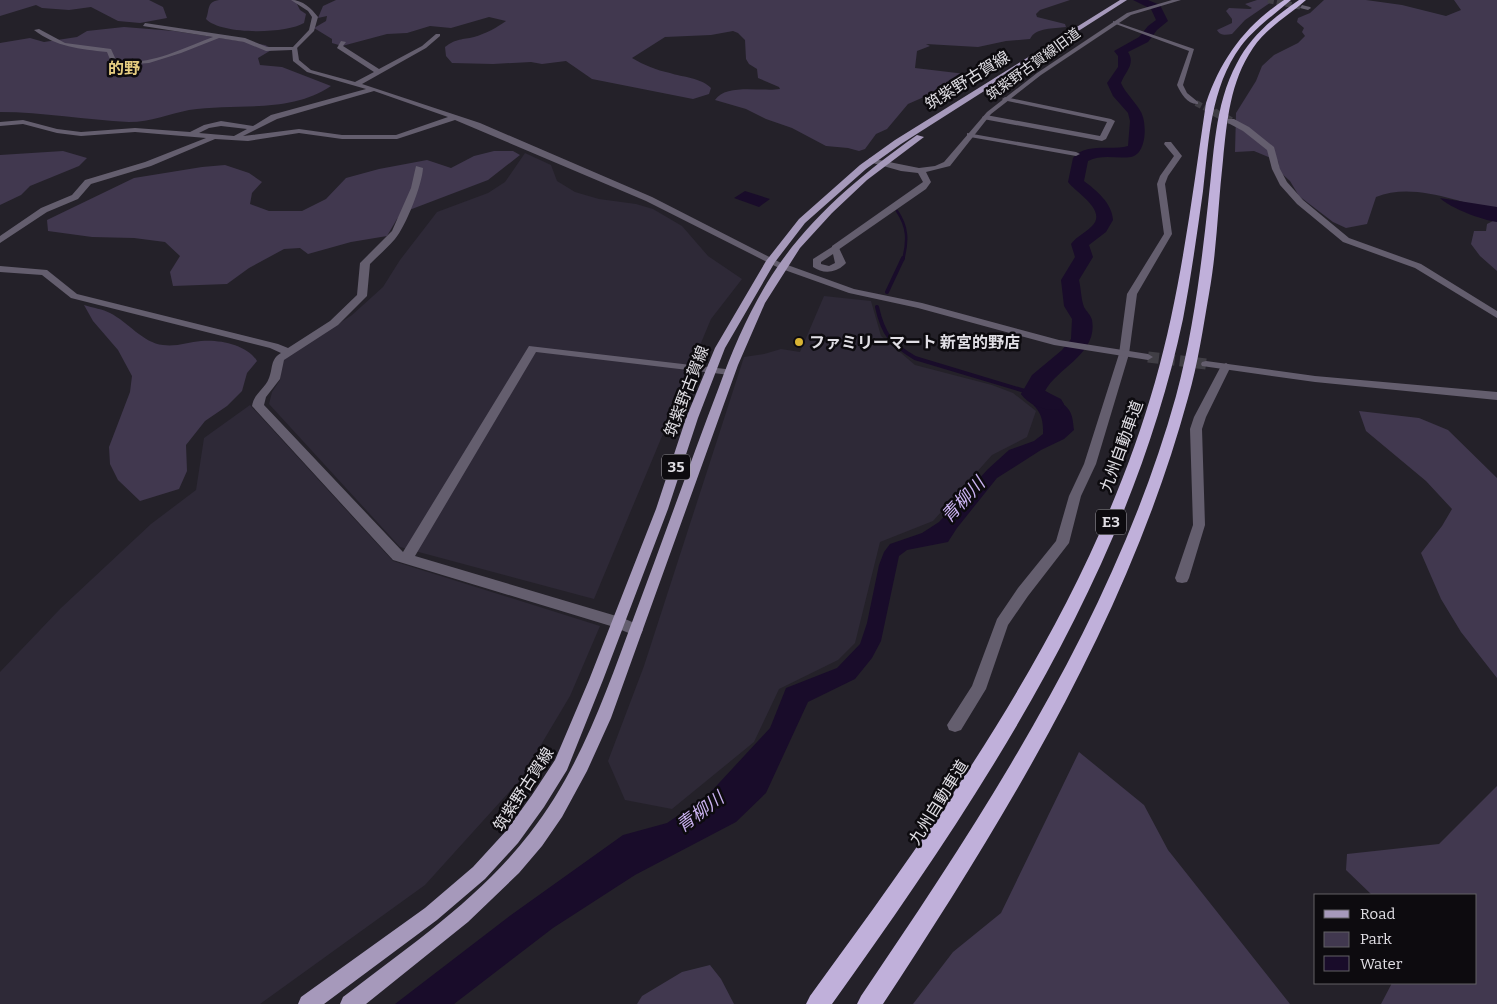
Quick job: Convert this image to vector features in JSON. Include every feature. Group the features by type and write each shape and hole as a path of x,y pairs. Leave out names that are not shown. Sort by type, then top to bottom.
{"highway":[{"name":"九州自動車道","path":"818,1004 925,855 998,740 1066,618 1095,557 1115,513 1161,385 1185,285 1210,103 1217,80 1239,42 1268,13 1288,0"},
{"name":"E3","path":"868,1004 946,889 1025,757 1096,625 1143,514 1167,448 1183,394 1204,291 1223,116 1230,86 1251,45 1278,17 1304,5"}],"main road":[{"name":"筑紫野古賀線","path":"878,162 898,142 1124,0"},
{"name":"筑紫野古賀線","path":"308,1004 430,914 479,873 512,837 562,765 662,509 710,368 733,324 776,264 802,221 826,198 878,162 926,134 1133,0"},
{"name":"筑紫野古賀線","path":"350,1004 478,902 518,862 560,804 612,700 730,372 776,264"}],"street":[{"path":"294,0 310,10 315,18 312,30 295,48 296,61 303,68 374,89 456,117 649,199 776,264 852,291 919,305 1058,343 1148,357"},
{"name":"筑紫野古賀線旧道","path":"878,162 907,170 921,171 939,168 947,164 986,116 1005,99 1115,22 1129,14 1178,0"},
{"path":"1115,22 1192,50 1180,85 1184,94 1196,103"},
{"path":"145,25 245,40 266,49 295,48"},
{"path":"37,30 63,44 108,50 113,61 117,63 143,62 219,37"},
{"path":"356,84 424,47 438,35"},
{"path":"343,42 339,46 378,72"},
{"path":"235,138 284,114 374,89"},
{"path":"986,116 1102,139 1111,121 1005,99"},
{"path":"0,124 23,122 57,131 81,134 135,130 248,140 299,131 358,138 397,137 456,117"},
{"path":"1231,121 1265,142 1271,149 1276,169 1283,183 1300,202 1346,240 1418,266 1497,315"},
{"path":"190,135 204,122 228,122 254,128"},
{"path":"970,135 1076,154"},
{"path":"0,240 44,210 75,197 88,182 148,164 217,136"},
{"path":"955,725 978,689 1002,623 1023,592 1062,543 1075,496 1090,464 1124,354 1132,294 1168,234 1169,225 1161,180 1178,156 1168,144"},
{"path":"419,168 419,179 400,225 394,235 365,263 362,296 334,323 287,352 278,362 274,380 258,399 258,406 398,556 618,622 636,630"},
{"path":"835,248 923,188 927,182 921,171"},
{"path":"0,269 44,272 74,296 274,346 287,352"},
{"path":"406,559 533,348 710,368 730,372"},
{"path":"1206,364 1315,379 1497,396"},
{"path":"1182,578 1199,525 1196,429 1200,417 1226,366"}],"shaded area":[{"path":"525,153 551,165 557,181 575,192 599,199 636,204 653,209 682,226 708,256 742,279 711,319 594,599 400,547 269,404 272,392 280,380 282,361 352,315 383,287 400,260 437,212 488,193 505,182"},
{"path":"824,296 871,301 881,336 915,365 992,385 1013,393 1036,411 1027,437 992,455 933,521 880,542 855,643 838,660 779,689 754,742 672,809 625,800 608,761 644,666 744,357 781,349 800,352"},
{"path":"250,405 393,561 600,626 570,696 520,780 425,885 260,1004 0,1004 0,672 61,608 151,524 196,490 204,438"}],"green space":[{"path":"0,0 149,0 163,7 167,18 140,23 118,21 91,7 69,10 42,8 36,5 0,16"},
{"path":"219,0 295,0 300,10 306,14 304,23 295,27 269,31 225,28 206,19 210,5"},
{"path":"336,0 1070,0 1040,10 1036,14 1037,17 1065,24 1066,27 1041,30 1036,32 1030,39 1006,41 978,47 926,44 930,46 917,51 915,68 974,75 908,104 887,129 876,134 865,149 859,151 826,146 792,128 766,119 746,109 715,100 720,95 736,90 780,89 758,78 757,69 749,64 746,59 745,40 733,31 711,35 665,37 632,58 655,69 697,80 711,88 709,94 693,99 592,79 566,61 542,64 531,62 493,64 452,63 446,56 445,47 456,41 483,34 506,21 489,17 451,28 430,26 407,33 387,34 342,46 332,43 332,39 314,28 326,21 327,16 318,18 323,6"},
{"path":"1257,0 1274,0 1245,20 1232,34 1223,35 1218,32 1217,30 1232,23 1232,19 1226,11 1229,8 1250,9 1252,8 1245,4"},
{"path":"1324,0 1366,0 1402,5 1446,16 1461,10 1454,0 1497,0 1497,212 1436,195 1405,192 1390,193 1376,197 1367,224 1346,228 1333,222 1299,196 1290,181 1280,172 1278,161 1254,151 1235,152 1236,113 1256,81 1262,66 1274,55 1298,43 1305,36 1302,32 1304,28 1297,22 1298,18 1310,13"},
{"path":"124,27 174,31 265,45 273,49 258,58 260,65 282,67 331,86 315,95 298,101 262,106 189,110 137,122 0,112 0,43 30,38 44,42 77,37 87,31"},
{"path":"63,151 87,158 79,166 30,186 21,195 0,205 0,155"},
{"path":"494,151 513,151 520,155 488,180 404,212 397,219 387,236 351,242 308,254 300,248 284,249 249,268 227,284 173,286 170,272 180,256 165,242 134,238 92,237 48,231 47,220 134,178 225,165 249,173 262,182 252,193 250,204 269,211 302,211 326,199 346,178 379,169 427,160 451,168 474,156"},
{"path":"1497,219 1497,271 1480,256 1471,244 1474,231 1486,231 1487,224"},
{"path":"84,305 110,313 142,336 156,343 173,345 201,341 224,342 247,351 257,361 247,373 242,391 227,406 205,421 186,445 187,471 179,489 140,501 118,480 110,464 109,447 130,392 132,376 118,350 93,321"},
{"path":"1359,411 1419,418 1448,430 1497,478 1497,678 1461,632 1441,599 1421,553 1442,526 1452,509 1426,481 1366,431"},
{"path":"1079,752 1144,805 1168,850 1290,1004 913,1004 953,952 1001,913"},
{"path":"1497,786 1497,1004 1381,1004 1391,984 1477,984 1477,894 1371,894 1346,870 1347,854 1439,844"},
{"path":"710,965 721,979 734,1004 637,1004 642,996 682,972"}],"water":[{"path":"745,191 770,199 759,207 734,198"},
{"path":"1440,198 1497,207 1497,222 1467,213 1451,206"},
{"path":"1033,384 1063,403 1069,410 1074,430 1064,439 1041,450 997,478 948,542 907,550 899,556 881,641 872,658 855,679 808,702 766,793 736,822 635,875 553,928 454,1004 395,1004 511,915 623,835 667,823 707,796 770,728 786,688 837,668 860,644 867,623 879,565 884,552 890,544 922,533 939,522 988,469 1009,450 1034,441 1043,434 1042,420 1038,411 1021,394"}],"waterway":[{"name":"青柳川","path":"1053,404 1032,394 1040,380 1069,355 1081,339 1082,319 1074,306 1070,280 1084,257 1080,244 1100,228 1104,220 1102,208 1076,182 1077,171 1081,158 1087,155 1099,152 1131,152 1135,147 1137,121 1135,113 1120,96 1114,83 1124,68 1124,55 1120,51 1143,40 1152,28 1162,21 1156,7 1138,0"},
{"path":"897,211 901,217 906,234 903,260"},
{"path":"887,292 903,258"},
{"path":"877,307 882,324 889,337 900,348 915,358 1028,392"}],"tunnel":[{"path":"1268,0 1302,7"},
{"path":"1196,103 1217,114"},
{"path":"1214,112 1231,121"},
{"path":"1148,357 1206,364"}],"place":[{"name":"ファミリーマート 新宮的野店","path":"799,342"}],"district":[{"name":"的野","path":"124,68"}]}
